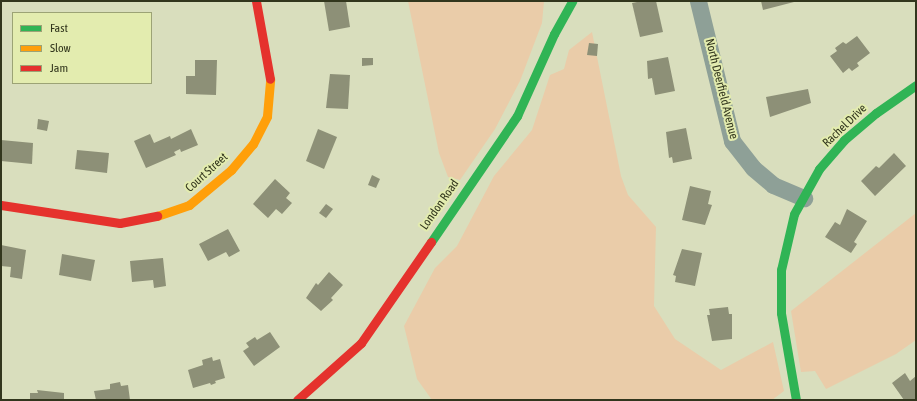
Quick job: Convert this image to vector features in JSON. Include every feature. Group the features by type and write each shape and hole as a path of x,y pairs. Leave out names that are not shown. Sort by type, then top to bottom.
{"street":[{"name":"Court Street","path":"1,205 120,223 162,215 189,205 231,170 253,144 267,116 271,85 269,61 256,1"},
{"name":"London Road","path":"297,400 361,343 517,116 554,34 572,1"},
{"name":"North Deerfield Avenue","path":"698,1 732,141 753,168 773,185 804,198"},
{"name":"Rachel Drive","path":"804,198 819,169 844,140 876,113 916,85"},
{"path":"796,400 781,313 781,270 794,214 804,198"}],"shaded area":[{"path":"408,1 544,1 542,23 520,81 495,129 460,180 448,177 439,153"},
{"path":"592,32 621,176 628,195 656,227 654,306 675,339 721,370 773,342 784,391 772,400 432,400 417,379 404,326 435,268 457,246 494,176 532,130 550,75 564,69 569,50"},
{"path":"916,213 916,340 896,354 826,389 815,371 801,372 791,311"}],"building":[{"path":"324,1 346,1 350,27 329,31"},
{"path":"656,1 663,32 640,37 632,3"},
{"path":"761,1 793,1 794,2 763,10"},
{"path":"857,36 870,53 857,63 859,66 852,71 849,68 843,73 830,56 837,51 835,48 843,42 846,44"},
{"path":"589,43 598,44 597,56 587,55"},
{"path":"668,57 675,91 655,95 652,78 648,79 647,61"},
{"path":"362,58 373,58 373,65 362,66"},
{"path":"195,60 217,60 216,95 186,94 186,76 195,76"},
{"path":"330,74 350,75 348,109 326,108"},
{"path":"808,89 811,103 770,117 766,97"},
{"path":"38,119 49,121 47,131 37,129"},
{"path":"686,128 692,159 673,163 672,157 669,158 666,132"},
{"path":"191,129 198,145 181,152 180,149 174,152 176,155 146,168 134,141 150,134 154,143 170,136 171,139"},
{"path":"318,129 337,137 324,169 306,161"},
{"path":"1,140 33,143 32,164 1,161"},
{"path":"77,150 109,153 107,173 75,169"},
{"path":"894,153 906,166 875,196 861,181 876,166 879,168"},
{"path":"372,175 380,179 376,188 368,185"},
{"path":"275,179 290,193 286,198 292,203 282,214 276,209 268,218 253,204"},
{"path":"690,186 711,191 708,204 712,205 705,225 682,220"},
{"path":"326,204 333,209 326,218 319,213"},
{"path":"847,209 867,221 854,242 857,244 851,253 825,237 835,222 840,225"},
{"path":"228,229 240,251 229,257 226,252 208,261 199,244"},
{"path":"1,245 26,250 22,279 10,277 11,267 1,266"},
{"path":"682,249 702,253 695,286 675,282 676,276 673,275"},
{"path":"62,254 95,260 91,281 59,275"},
{"path":"163,258 166,286 154,288 153,280 132,282 130,261"},
{"path":"329,272 343,285 331,298 333,300 321,311 306,298 316,283 318,285"},
{"path":"728,307 729,314 732,314 732,339 712,341 707,315 710,315 709,309"},
{"path":"270,332 280,347 254,366 243,351 249,347 246,343 255,337 257,340"},
{"path":"212,357 213,361 220,359 225,378 215,381 216,383 211,385 210,383 193,388 188,370 203,365 202,360"},
{"path":"905,373 910,381 916,376 916,400 904,400 892,383"},
{"path":"120,382 121,386 128,385 130,400 96,400 94,391 110,389 110,384"},
{"path":"37,390 64,393 64,400 30,400 30,393 38,393"}],"traffic: fast":[{"path":"431,242 517,116 554,34 572,1"},
{"path":"796,400 781,313 781,270 794,214 819,169 844,140 876,113 916,85"}],"traffic: slow":[{"path":"157,216 189,205 231,170 253,144 267,116 270,79"}],"traffic: jam":[{"path":"256,1 270,79"},
{"path":"1,205 120,223 157,216"},
{"path":"297,400 361,343 431,242"}]}
